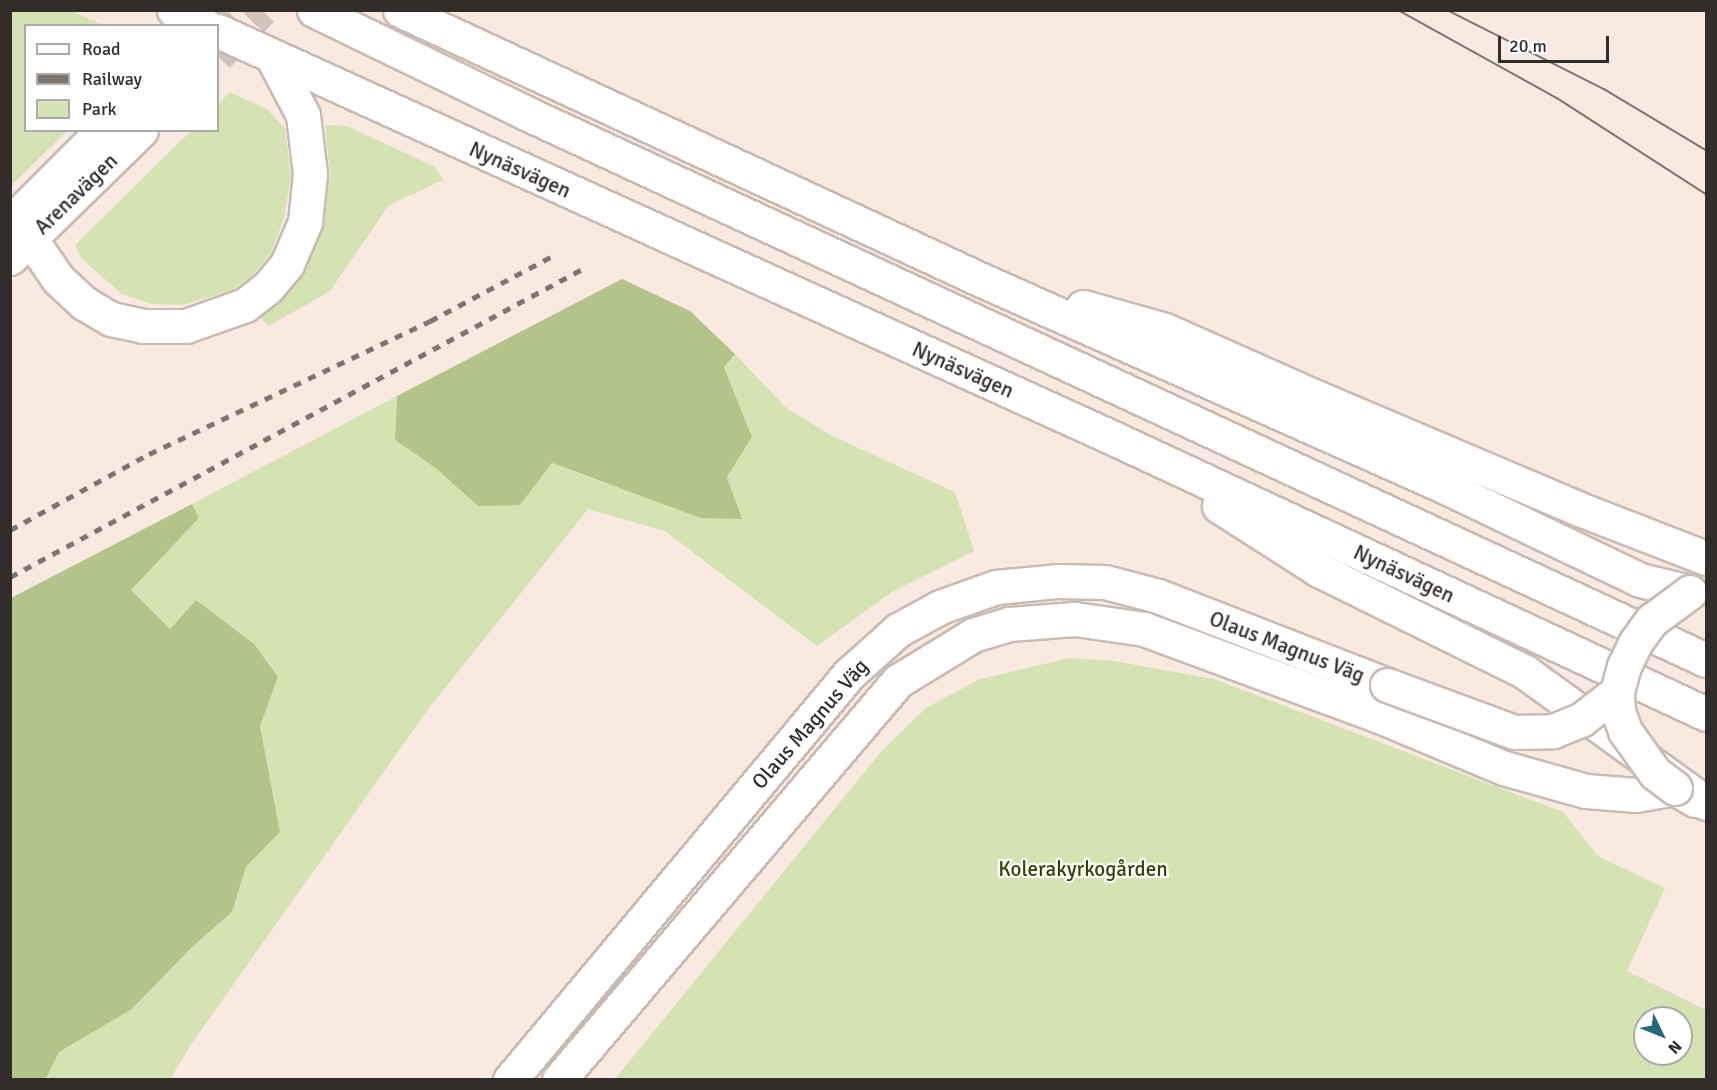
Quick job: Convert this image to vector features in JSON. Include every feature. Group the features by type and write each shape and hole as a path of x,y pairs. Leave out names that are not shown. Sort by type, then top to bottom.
{"main road":[{"path":"174,10 202,24"},
{"path":"314,10 539,119 1707,660"},
{"path":"400,10 977,278 1446,487 1640,580 1698,591"},
{"name":"Nynäsvägen","path":"219,31 1111,437 1707,714"},
{"path":"17,240 84,303 111,319 143,326 186,326 245,305 268,287 287,264 305,222 310,174 303,115 273,58"},
{"name":"Arenavägen","path":"17,240 101,132"},
{"name":"Arenavägen","path":"17,240 139,132"},
{"path":"977,278 1165,330 1318,399 1545,494 1707,558"},
{"path":"1111,437 1319,570 1525,672 1707,803"},
{"name":"Olaus Magnus Väg","path":"510,1080 849,674 898,630 940,607 996,587 1058,581 1105,582 1158,596 1382,700 1504,768 1586,791 1636,795 1675,788"},
{"path":"1698,591 1652,620 1635,643 1624,666 1617,692 1618,711 1625,731 1655,773 1675,788 1707,803"},
{"name":"Olaus Magnus Väg","path":"559,1080 898,681 973,635 1009,624 1076,619 1144,629 1382,700 1514,732 1553,732 1582,719 1617,692"}],"green space":[{"path":"11,10 72,11 101,24 24,24 24,132 66,132 11,186"},
{"path":"230,92 267,109 285,128 291,177 284,218 271,253 254,274 233,290 183,305 151,304 122,294 82,259 75,245 190,132 219,132 219,103"},
{"path":"325,125 347,126 435,167 443,180 389,205 330,291 269,326 259,317 283,296 302,271 323,223 330,175"},
{"path":"622,279 690,311 735,354 724,367 752,437 727,477 742,519 701,518 552,463 520,505 478,506 437,469 395,440 397,396"},
{"path":"735,354 785,407 832,436 955,492 974,551 893,591 817,646 665,531 588,509 429,708 192,1043 170,1079 46,1080 59,1052 132,1009 192,947 232,912 246,867 280,832 260,726 278,677 196,600 170,629 130,590 199,518 192,504 397,396 395,440 437,469 520,505 552,463 598,481 742,519 727,477 752,437 724,366"},
{"path":"192,504 199,518 131,590 170,629 196,600 254,644 278,677 260,726 280,832 246,867 232,912 192,947 132,1009 59,1052 46,1079 11,1079 11,598"},
{"name":"Kolerakyrkogården","path":"1070,658 1114,661 1214,679 1563,812 1598,856 1665,888 1627,971 1706,1010 1706,1079 615,1079 880,753 926,708 980,679"}],"tunnel":[{"path":"213,24 227,10"},
{"path":"219,55 262,10"}],"tram line":[{"path":"1398,10 1557,98 1706,194"},
{"path":"1447,10 1604,89 1706,150"}],"railway":[{"path":"10,530 149,454 430,321 556,254"},
{"path":"10,577 584,268"}]}
